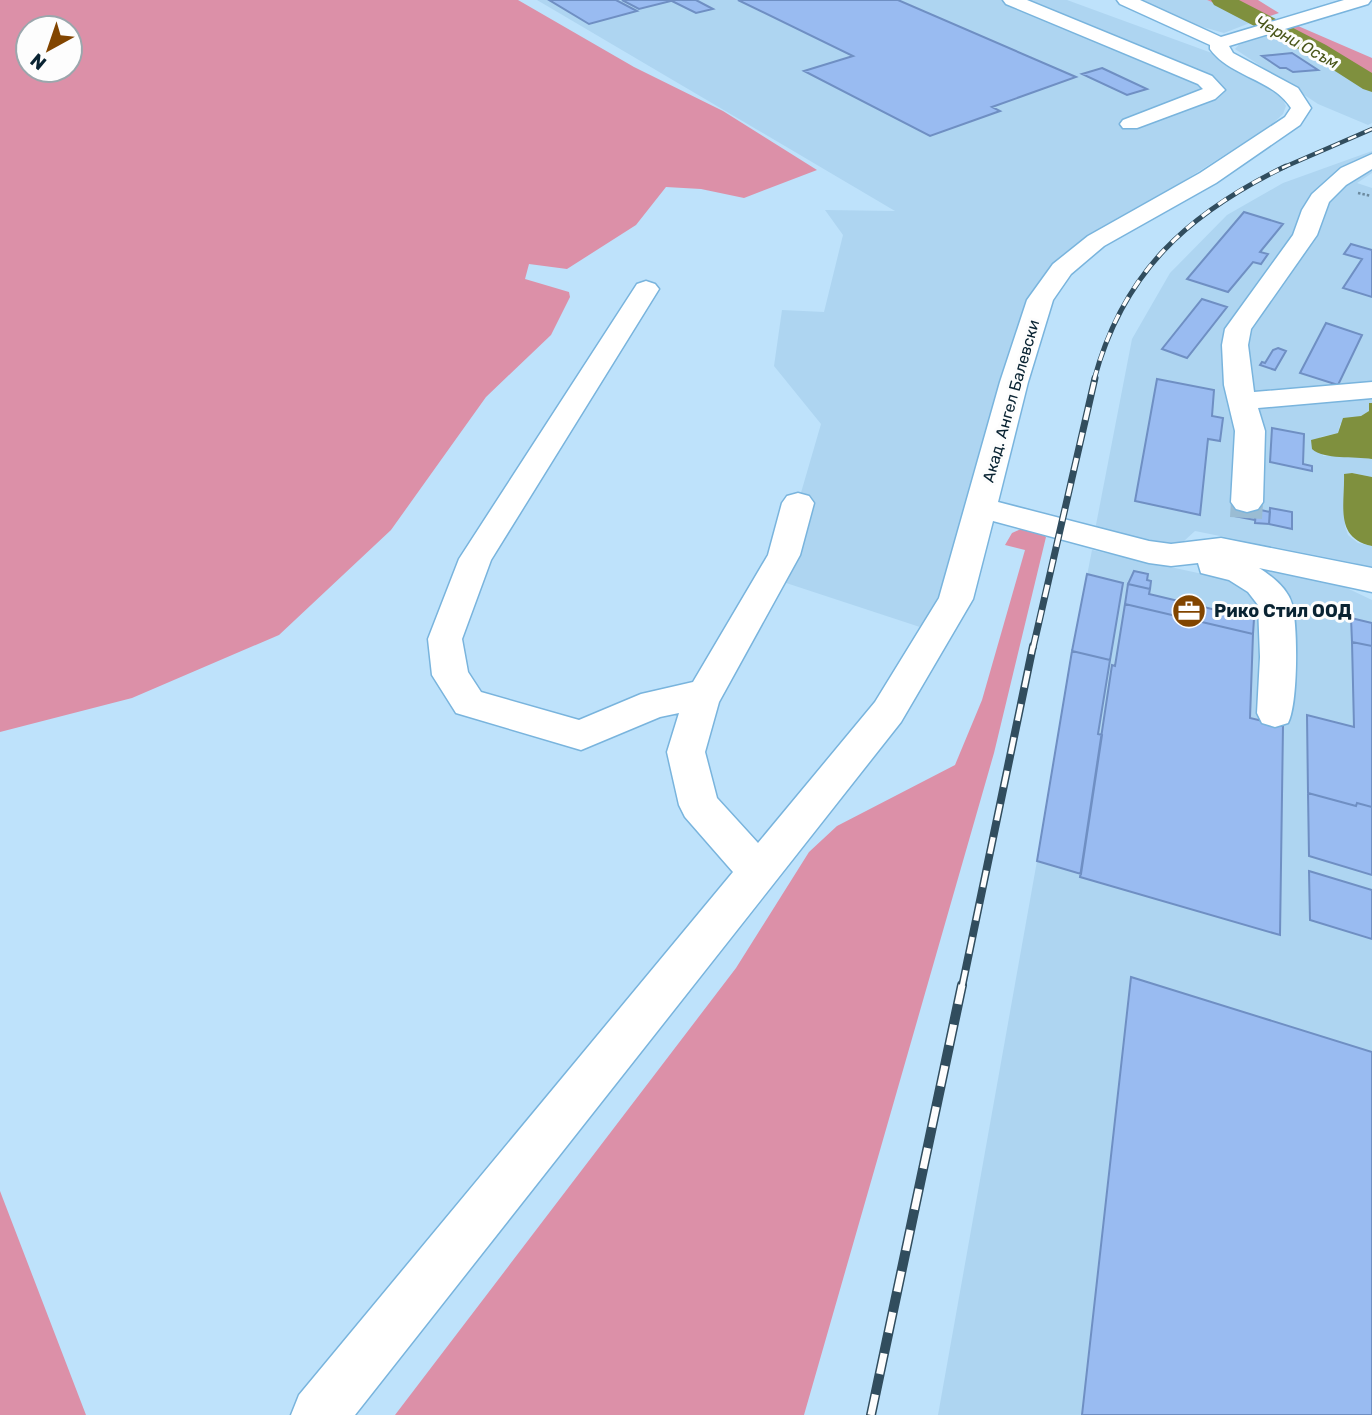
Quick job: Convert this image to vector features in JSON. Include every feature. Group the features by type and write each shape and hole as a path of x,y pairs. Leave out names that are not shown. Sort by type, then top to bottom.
{"street":[{"path":"1012,0 1205,80 1215,90 1130,124"},
{"path":"1126,0 1220,43 1362,0"},
{"path":"1138,54 1197,34"},
{"name":"Акад. Ангел Балевски","path":"319,1415 888,712 956,599 1014,382 1040,300 1062,269 1096,241 1208,178 1293,121 1301,108 1291,92 1226,57 1219,50 1220,43"},
{"path":"1171,555 1192,554 1207,549 1244,554 1250,431 1238,385 1235,345 1238,329 1305,235 1307,220 1318,202 1336,181 1372,161"},
{"path":"646,289 475,559 444,639 450,675 469,703 582,735 654,704 705,694"},
{"path":"1242,401 1372,390"},
{"path":"758,871 699,805 686,752 705,694 784,555 798,503"},
{"path":"981,508 1119,545 1239,571 1259,584 1275,603 1278,657 1275,713"}],"lane":[{"path":"1244,554 1372,580"}],"shaded area":[{"path":"0,0 518,0 634,67 723,111 817,170 744,198 701,189 666,187 636,225 567,269 529,264 525,279 569,292 570,297 551,335 486,397 391,530 279,635 132,698 0,732"},
{"path":"537,0 1067,0 1220,56 1282,98 1286,106 1283,114 1270,126 1056,262 932,631 771,578 798,503 821,424 774,366 782,310 824,312 843,235 825,210 895,211"},
{"path":"1143,0 1207,0 1255,21 1224,33 1175,19"},
{"path":"1207,0 1258,0 1279,13 1255,21"},
{"path":"1298,26 1372,58 1372,77 1296,41 1267,34"},
{"path":"1267,34 1295,41 1372,77 1372,123 1368,125 1318,104 1235,49 1243,40"},
{"path":"1372,151 1372,173 1357,183 1372,188 1372,403 1369,403 1369,411 1340,424 1338,433 1320,437 1323,456 1372,459 1372,477 1352,473 1344,475 1345,526 1348,535 1358,543 1372,546 1372,570 1355,563 1195,531 1184,541 1167,545 1095,530 1132,339 1170,273 1227,215 1283,183"},
{"path":"1369,403 1372,403 1372,459 1324,455 1312,449 1311,440 1338,433 1343,418 1361,416 1369,411"},
{"path":"1344,474 1372,477 1372,546 1352,536 1344,519"},
{"path":"1021,529 1035,530 1046,537 994,753 804,1415 395,1415 736,968 809,852 837,826 955,765 982,700 1025,550 1005,545 1012,533"},
{"path":"1092,550 1221,578 1224,558 1330,580 1372,600 1372,1415 938,1415"},
{"path":"0,1191 86,1415 0,1415"}],"building":[{"path":"549,0 616,0 637,11 589,24"},
{"path":"622,0 670,0 671,1 639,9"},
{"path":"670,0 696,0 713,9 696,13"},
{"path":"738,0 898,0 1076,77 992,107 1000,111 930,136 804,71 853,56"},
{"path":"1292,53 1318,70 1293,72 1280,68 1262,56"},
{"path":"1102,68 1147,89 1127,95 1082,74"},
{"path":"1244,212 1283,224 1260,252 1268,254 1261,264 1253,262 1228,292 1187,279"},
{"path":"1351,244 1372,250 1372,297 1343,288 1362,259 1344,254"},
{"path":"1202,299 1227,307 1187,358 1162,349"},
{"path":"1326,323 1362,335 1338,385 1300,373"},
{"path":"1278,348 1286,351 1275,370 1260,365 1265,363 1273,350"},
{"path":"1157,379 1214,390 1212,416 1223,418 1220,441 1208,439 1200,515 1135,501"},
{"path":"1272,428 1304,434 1303,464 1312,466 1312,471 1270,462"},
{"path":"1235,500 1256,504 1255,520 1234,516"},
{"path":"1270,508 1292,512 1292,529 1269,524"},
{"path":"1256,509 1270,512 1269,524 1255,523"},
{"path":"1134,571 1148,574 1150,589 1128,584"},
{"path":"1087,574 1123,583 1110,660 1072,651"},
{"name":"Рико Стил ООД","path":"1128,584 1150,589 1149,594 1254,619 1253,634 1125,604"},
{"path":"1125,604 1253,634 1250,718 1283,726 1280,935 1080,877 1112,665 1115,666"},
{"path":"1351,618 1372,623 1372,646 1352,642"},
{"path":"1352,642 1372,646 1372,807 1357,803 1356,806 1308,793 1307,715 1354,727"},
{"path":"1072,651 1110,660 1098,734 1102,735 1081,874 1037,861"},
{"path":"1308,793 1356,806 1357,803 1372,807 1372,875 1309,856"},
{"path":"1309,871 1372,890 1372,939 1310,920"},
{"path":"1131,977 1372,1052 1372,1415 1082,1415"}],"waterway":[{"name":"Черни Осъм","path":"1222,0 1318,50 1372,84"}],"tunnel":[{"path":"1246,518 1247,502"}],"railway":[{"path":"1284,167 1372,129"},
{"path":"1094,380 1122,308 1141,277 1164,250 1218,204 1284,167"},
{"path":"1033,648 1095,378"},
{"path":"962,987 1033,646"},
{"path":"871,1415 962,985"}],"place":[{"name":"Рико Стил ООД","path":"1189,611"}]}
